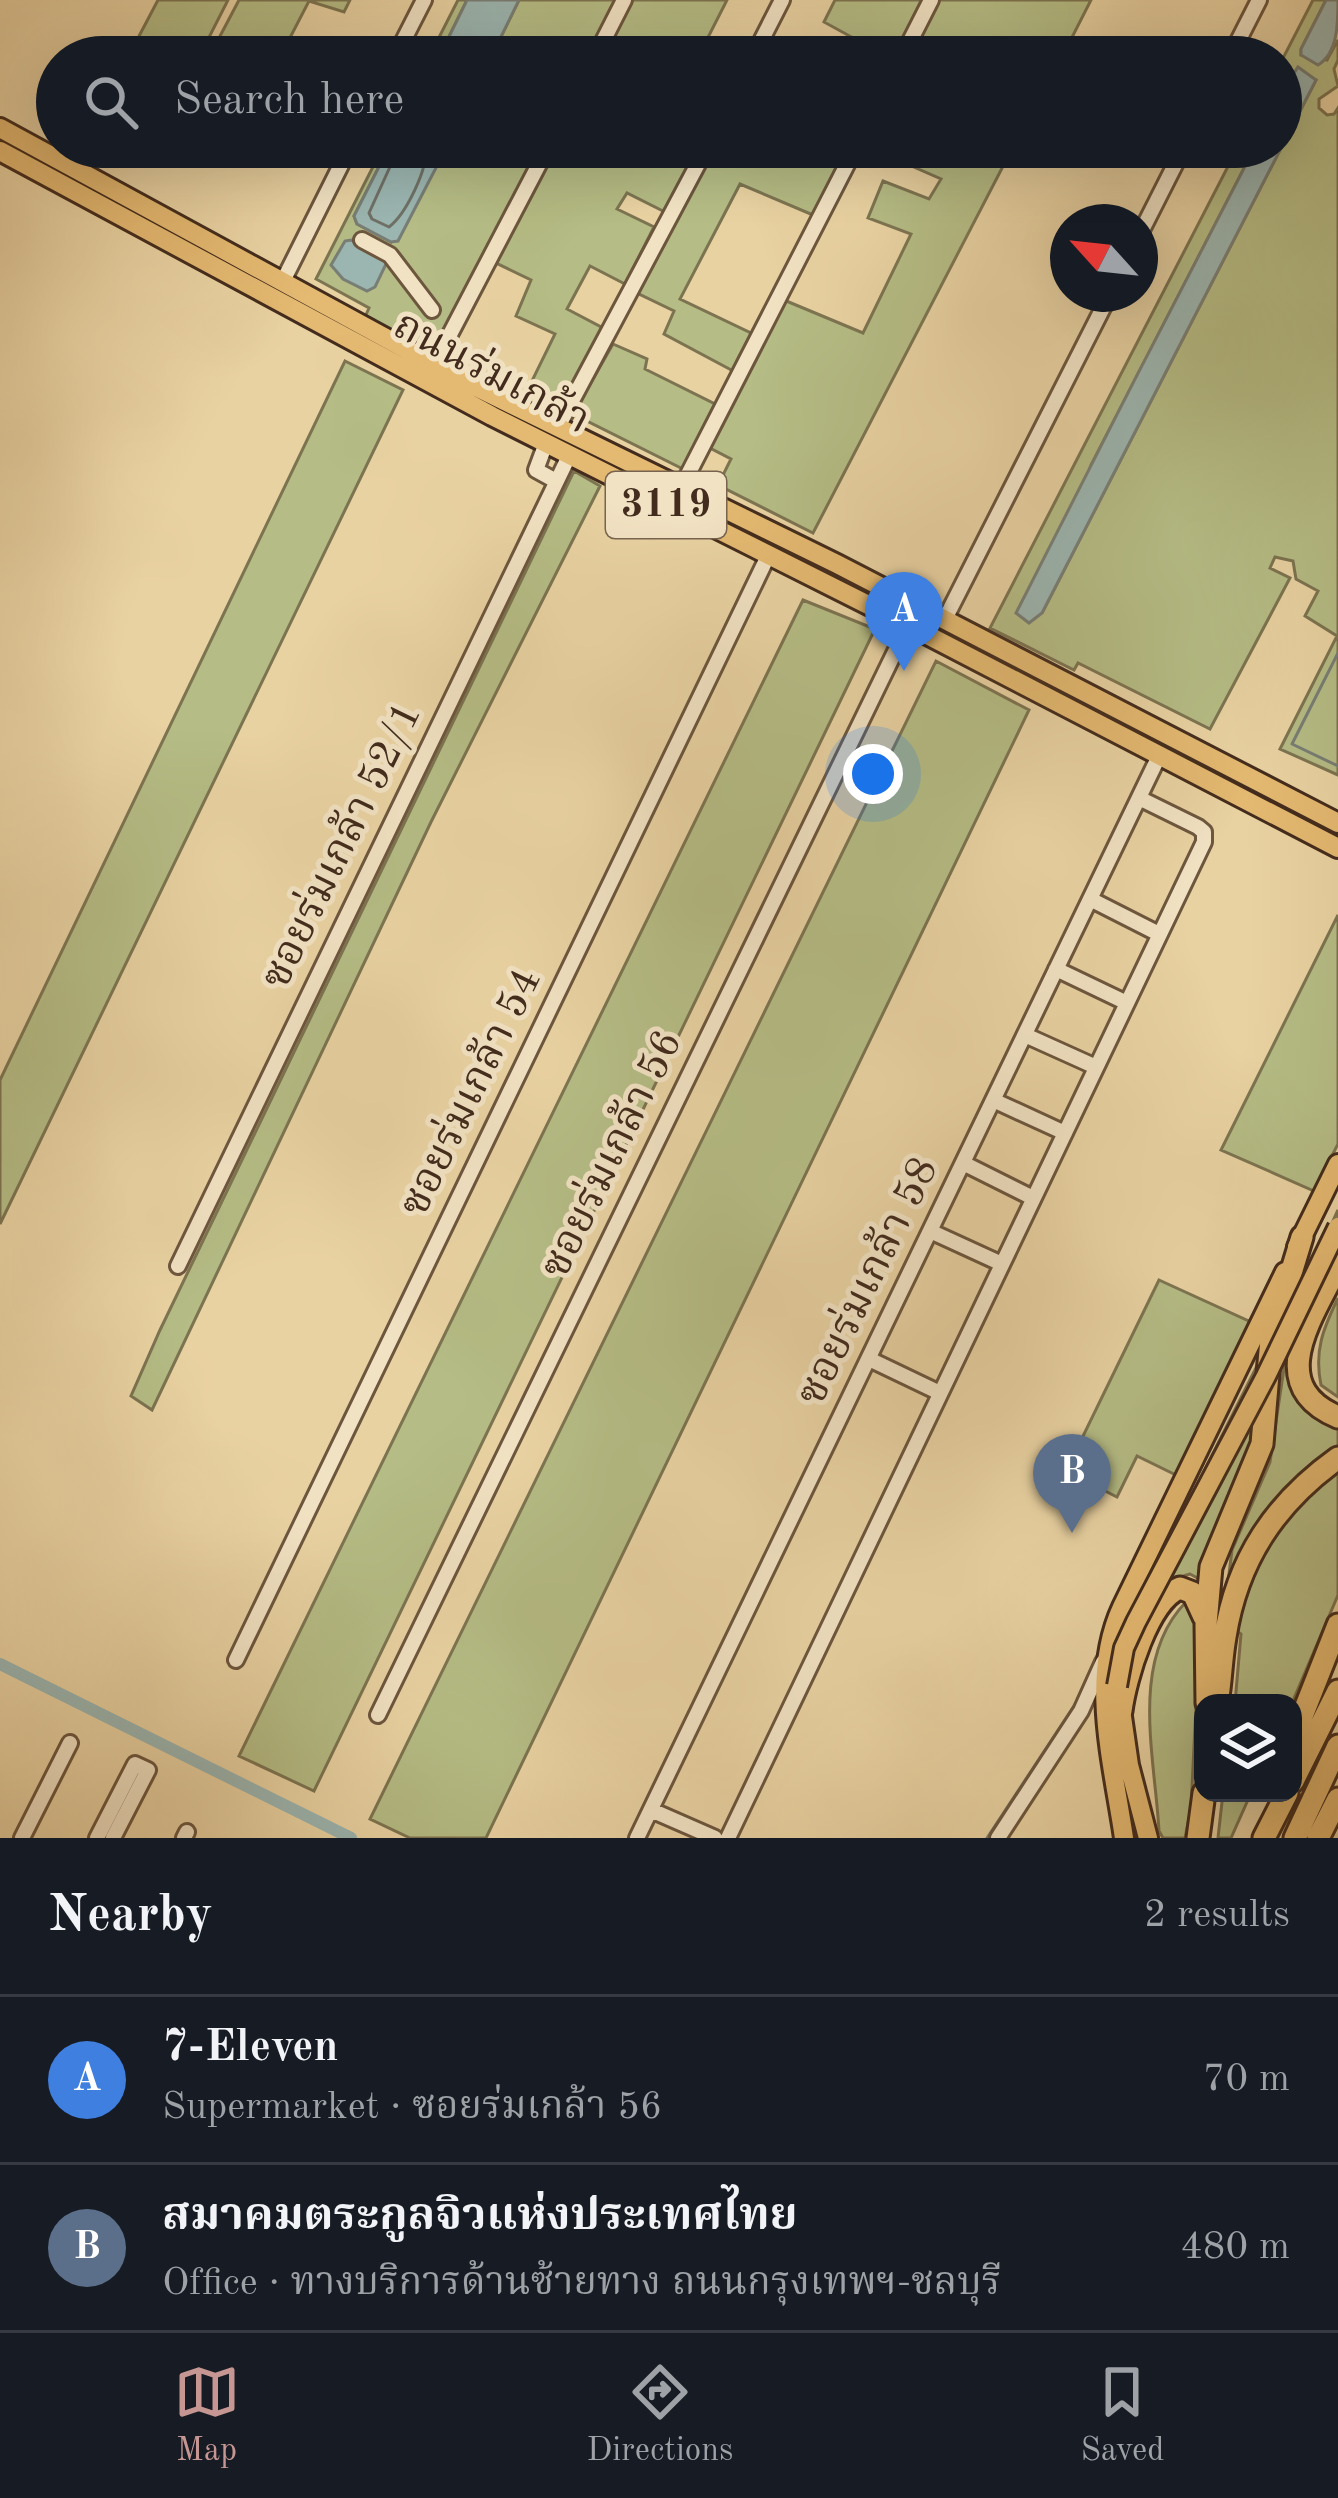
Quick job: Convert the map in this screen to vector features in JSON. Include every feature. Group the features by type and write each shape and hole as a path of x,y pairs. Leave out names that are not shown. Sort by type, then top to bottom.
{"highway":[{"path":"1207,1694 1206,1624 1216,1550 1262,1444 1271,1340 1302,1237"},
{"path":"1338,1265 1296,1361 1305,1393 1317,1407 1338,1417"},
{"path":"1218,1694 1231,1609 1254,1546 1292,1496 1338,1458"},
{"path":"1114,1714 1126,1676 1167,1594 1180,1588 1193,1593 1206,1624"},
{"path":"1302,1716 1338,1625"},
{"path":"1302,1763 1338,1691"},
{"path":"1295,1838 1338,1746"},
{"path":"1318,1838 1338,1799"},
{"path":"1198,1838 1203,1802"},
{"path":"1260,1838 1270,1802"},
{"path":"1260,1838 1282,1802"}],"main road":[{"name":"ถนนร่มเกล้า","path":"0,128 36,147"},
{"name":"ถนนร่มเกล้า","path":"0,151 569,456 1338,848"},
{"name":"ถนนร่มเกล้า","path":"74,168 434,365 945,619 1338,823"},
{"path":"1293,800 1338,810"},
{"path":"1124,1838 1106,1651 1122,1607 1338,1164"},
{"path":"1148,1838 1114,1714 1124,1648 1338,1227"}],"street":[{"path":"406,36 424,0"},
{"path":"606,36 624,0"},
{"path":"764,36 782,0"},
{"path":"913,36 931,0"},
{"path":"1241,36 1259,0"},
{"path":"283,281 340,168"},
{"path":"434,365 537,168"},
{"path":"558,427 695,168"},
{"path":"681,488 845,168"},
{"path":"1156,204 1174,168"},
{"path":"362,240 390,255 432,310"},
{"path":"945,619 1101,312"},
{"path":"545,443 536,470 556,481"},
{"name":"ซอยร่มเกล้า 52/1","path":"178,1266 569,456"},
{"name":"ซอยร่มเกล้า 54","path":"236,1660 768,556"},
{"name":"ซอยร่มเกล้า 56","path":"378,1715 908,625"},
{"name":"ซอยร่มเกล้า 58","path":"638,1838 1160,754"},
{"path":"728,1838 1206,837 1198,827 1139,798"},
{"path":"1090,899 1160,934"},
{"path":"1057,969 1127,1003"},
{"path":"1024,1035 1096,1067"},
{"path":"994,1100 1065,1133"},
{"path":"963,1163 1033,1198"},
{"path":"930,1231 1002,1264"},
{"path":"868,1359 940,1393"},
{"path":"998,1838 1081,1711 1106,1651"},
{"path":"1081,1711 1114,1714"},
{"path":"22,1838 70,1743"},
{"path":"97,1838 135,1764 148,1770 113,1838"},
{"path":"651,1810 715,1838"}],"green space":[{"path":"158,0 228,0 210,36 139,36"},
{"path":"239,0 350,0 344,12 309,1 291,36 220,36"},
{"path":"458,0 467,0 449,36 440,36"},
{"path":"519,0 619,0 600,36 501,36"},
{"path":"629,0 727,0 709,36 610,36"},
{"path":"835,0 1091,0 1073,36 850,36 824,22"},
{"path":"1313,0 1326,0 1302,47 1302,36 1294,36"},
{"path":"1338,40 1334,69 1338,86 1319,99 1319,108 1327,115 1338,108 1338,775 1280,749 1337,636 1305,616 1318,591 1296,579 1293,561 1275,557 1270,568 1290,578 1210,729 1078,663 1074,670 990,628 1153,312 1158,312 1158,302 1227,168 1244,168 1091,465 1042,613 1271,168 1302,168 1302,107 1316,80 1302,77 1302,55 1327,60"},
{"path":"372,168 378,168 354,216 357,224 391,242 430,168 532,168 436,353 365,317 369,308 316,279"},
{"path":"542,168 690,168 667,213 627,193 617,209 654,227 625,284 590,266 567,309 603,328 563,409 527,391 555,334 516,316 531,280 494,262"},
{"path":"700,168 838,168 813,215 740,184 680,299 753,334 735,372 664,334 674,311 637,293"},
{"path":"916,168 1002,168 813,533 718,485 731,459 710,448 784,300 863,333 911,234 868,218 883,181 929,199 941,179"},
{"path":"613,344 647,359 645,369 715,404 683,469 577,416 577,407"},
{"path":"345,361 403,390 0,1224 0,1080"},
{"path":"574,471 600,486 431,822 152,1410 131,1396 160,1330"},
{"path":"803,600 875,629 314,1791 239,1756"},
{"path":"936,661 1029,710 486,1838 410,1838 370,1819"},
{"path":"1338,915 1338,1144 1314,1191 1221,1150"},
{"path":"1338,1210 1338,1257 1290,1361 1338,1422 1338,1595 1296,1694 1236,1694 1241,1634 1223,1622 1232,1550 1270,1462 1293,1308"},
{"path":"1159,1280 1253,1323 1176,1475 1137,1456 1117,1497 1066,1471"},
{"path":"1338,1298 1338,1397 1321,1385 1319,1351"},
{"path":"1262,1356 1256,1447 1201,1580 1190,1574 1182,1577 1133,1612"},
{"path":"1186,1602 1200,1623 1191,1808 1185,1838 1163,1838 1159,1831 1151,1741 1151,1680 1168,1625"},
{"path":"1222,1802 1247,1802 1231,1838 1218,1838"}],"water":[{"path":"467,0 519,0 501,36 449,36"},
{"path":"1326,0 1338,0 1337,28 1325,60 1318,65 1302,56"},
{"path":"1302,70 1316,80 1302,107"},
{"path":"378,168 436,168 398,241 391,242 357,224 354,216"},
{"path":"1244,168 1271,168 1042,613 1029,623 1016,613"},
{"path":"345,241 388,260 375,287 367,291 343,279 331,265"}],"waterway":[{"path":"1338,653 1292,744 1338,766"},
{"path":"0,1664 351,1838"},
{"path":"987,1838 1076,1703 1094,1665"}],"place":[{"name":"7-Eleven","path":"904,671"},
{"name":"สมาคมตระกูลจิวแห่งประเทศไทย","path":"1072,1533"}]}
